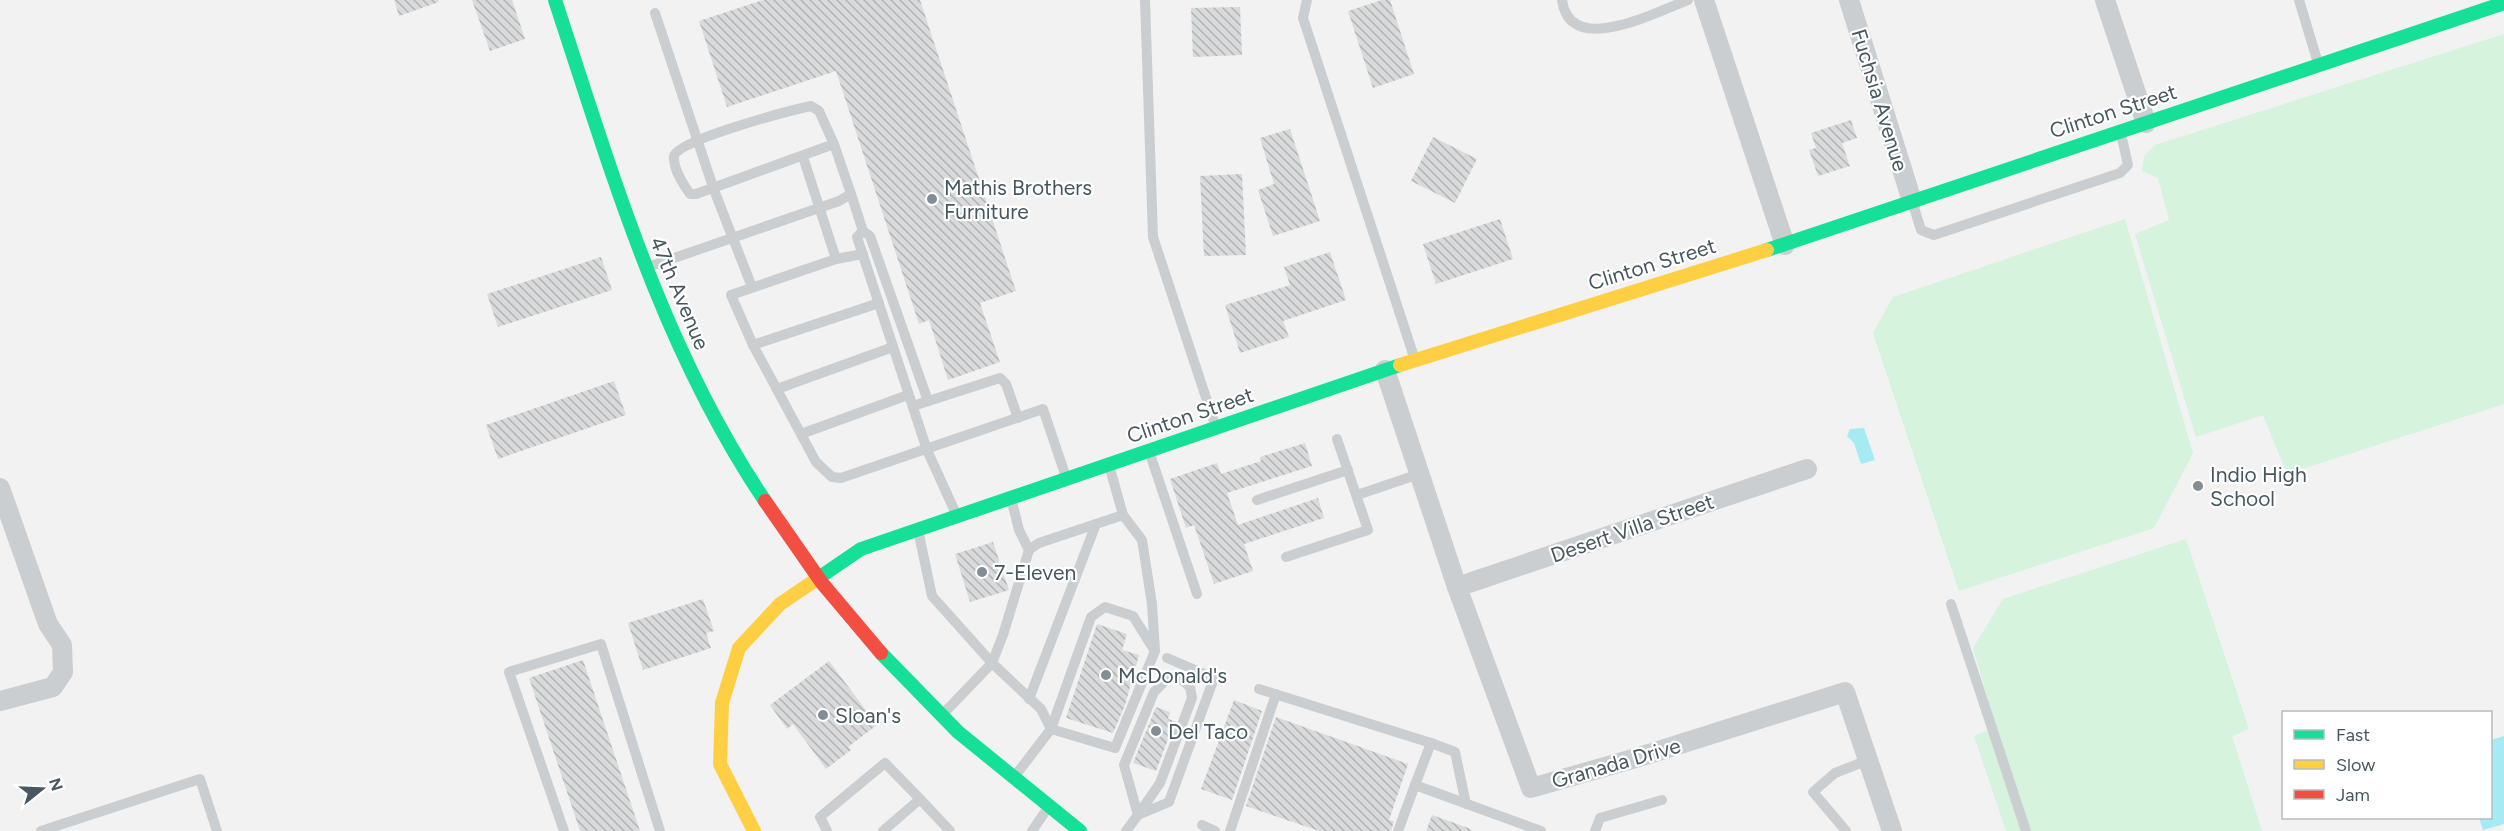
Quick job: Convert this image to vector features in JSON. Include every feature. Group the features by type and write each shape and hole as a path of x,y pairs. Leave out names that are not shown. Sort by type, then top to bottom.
{"street":[{"name":"47th Avenue","path":"555,0 645,268 676,341 731,445 781,525 819,577 891,666 941,715 1013,779 1080,831"},
{"path":"1704,0 1785,245"},
{"name":"Fuchsia Avenue","path":"1849,0 1912,201"},
{"path":"2105,0 2146,123"},
{"name":"Clinton Street","path":"754,831 720,764 722,703 739,648 780,604 861,549 1385,370 1785,245 2504,3"},
{"name":"Granada Drive","path":"1385,370 1457,586 1531,788 1845,692 1892,831"},
{"name":"Desert Villa Street","path":"1457,586 1807,469"},
{"path":"0,488 48,624 62,645 63,672 53,687 0,701"}],"lane":[{"path":"1145,0 1153,237 1216,428"},
{"path":"1307,0 1304,18 1415,361"},
{"path":"1562,0 1563,7 1574,25 1588,30 1622,25 1688,0"},
{"path":"2299,0 2319,65"},
{"path":"655,13 730,237 752,287"},
{"path":"834,144 714,190 690,194 679,177 674,156 677,150 697,140 811,106 819,111 834,144 863,231 870,236 928,401"},
{"path":"1912,201 1921,230 1928,235 1945,231 2124,171 2128,160 2121,131"},
{"path":"803,157 836,260"},
{"path":"645,268 851,194"},
{"path":"863,231 857,237 893,347 927,450 957,516"},
{"path":"863,254 836,260 731,295 753,345 816,462 832,477 841,478 1043,409 1067,479"},
{"path":"753,345 879,303"},
{"path":"777,389 893,347"},
{"path":"801,434 911,400 928,401 1000,378 1006,384 1018,418"},
{"path":"1287,557 1368,530 1337,439"},
{"path":"1149,451 1197,594"},
{"path":"918,530 932,596 992,663 1041,709 1051,729 1115,748 1155,651 1152,604 1143,540 1123,515 1109,464"},
{"path":"1257,500 1348,470"},
{"path":"1357,495 1419,474"},
{"path":"1010,498 1019,530 1029,550"},
{"path":"941,715 992,663 1004,635 1029,550 1039,543 1123,515"},
{"path":"1029,699 1096,524"},
{"path":"1952,604 2026,831"},
{"path":"1013,779 1051,729 1091,616 1105,607 1133,616 1155,651"},
{"path":"564,831 510,672 601,644 660,831"},
{"path":"1138,815 1169,802 1215,678 1167,658"},
{"path":"1126,831 1138,815 1160,783 1192,698 1190,687 1177,676 1167,679 1154,692 1124,765 1138,815"},
{"path":"1259,689 1431,742 1455,752 1466,804"},
{"path":"1230,831 1276,694"},
{"path":"1398,831 1431,742"},
{"path":"1846,831 1813,792 1835,773 1868,760"},
{"path":"827,831 820,817 885,763 950,831"},
{"path":"41,831 200,779 217,831"},
{"path":"1415,785 1541,831"},
{"path":"883,831 920,800"},
{"path":"1595,831 1600,818 1662,800"},
{"path":"1032,831 1049,807"},
{"path":"1202,825 1215,831"}],"green space":[{"path":"2504,34 2504,404 2287,474 2263,415 2196,437 2135,234 2169,220 2158,178 2142,171 2144,157 2155,145"},
{"path":"2125,219 2193,453 2154,528 1959,591 1873,333 1893,297"},
{"path":"2186,539 2249,729 2232,736 2262,831 2006,831 1974,736 1996,727 1973,648 2003,599"}],"water":[{"path":"1864,428 1875,460 1861,464 1854,443 1847,436 1850,429"},
{"path":"2504,736 2504,824 2483,830 2479,819 2492,819 2492,740"}],"building":[{"path":"394,0 438,0 439,2 399,16"},
{"path":"472,0 512,0 525,39 490,51"},
{"name":"Mathis Brothers Furniture","path":"763,0 920,0 1016,291 980,303 1000,362 948,380 929,320 919,324 836,71 727,107 699,21"},
{"path":"1382,0 1390,0 1414,74 1373,88 1348,11"},
{"path":"1240,7 1242,55 1193,57 1191,8"},
{"path":"1851,120 1857,138 1842,143 1850,166 1818,176 1809,150 1816,148 1811,133"},
{"path":"1290,129 1320,221 1273,236 1258,190 1274,184 1260,138"},
{"path":"1433,137 1477,159 1455,203 1411,181"},
{"path":"1242,174 1246,255 1204,256 1200,176"},
{"path":"1500,219 1513,259 1436,284 1423,244"},
{"path":"1330,252 1346,300 1283,321 1289,337 1240,353 1225,305 1290,285 1284,267"},
{"path":"601,257 612,290 498,327 487,294"},
{"path":"614,381 626,415 498,459 486,425"},
{"path":"1305,443 1312,466 1227,493 1238,525 1318,498 1324,518 1244,544 1253,571 1214,584 1194,525 1186,528 1170,479 1217,463 1221,474 1261,461 1260,457"},
{"name":"7-Eleven","path":"993,542 1009,590 970,602 955,554"},
{"path":"703,599 714,631 706,633 711,648 643,670 628,623"},
{"name":"McDonald's","path":"1097,624 1127,634 1122,650 1139,655 1125,705 1113,733 1066,718"},
{"path":"583,660 640,831 580,831 529,678"},
{"name":"Sloan's","path":"829,661 877,725 848,747 851,750 826,769 793,724 787,729 770,705"},
{"path":"1234,700 1262,711 1232,800 1201,789"},
{"name":"Del Taco","path":"1156,707 1170,712 1168,719 1175,721 1156,771 1133,763"},
{"path":"1276,717 1408,764 1389,820 1394,821 1391,831 1319,831 1246,806"},
{"path":"1432,815 1471,829 1471,831 1426,831"}],"traffic: fast":[{"path":"555,0 619,194 668,321 729,443 765,501"},
{"path":"1767,250 2504,3"},
{"path":"817,579 861,549 1400,365"},
{"path":"881,653 958,732 1080,831"}],"traffic: slow":[{"path":"1400,365 1767,250"},
{"path":"754,831 720,764 722,703 739,648 780,604 817,579"}],"traffic: jam":[{"path":"765,501 822,583 881,653"}],"place":[{"name":"Mathis Brothers Furniture","path":"932,199"},
{"name":"Indio High School","path":"2198,486"},
{"name":"7-Eleven","path":"982,572"},
{"name":"McDonald's","path":"1106,675"},
{"name":"Sloan's","path":"823,715"},
{"name":"Del Taco","path":"1156,731"}]}
